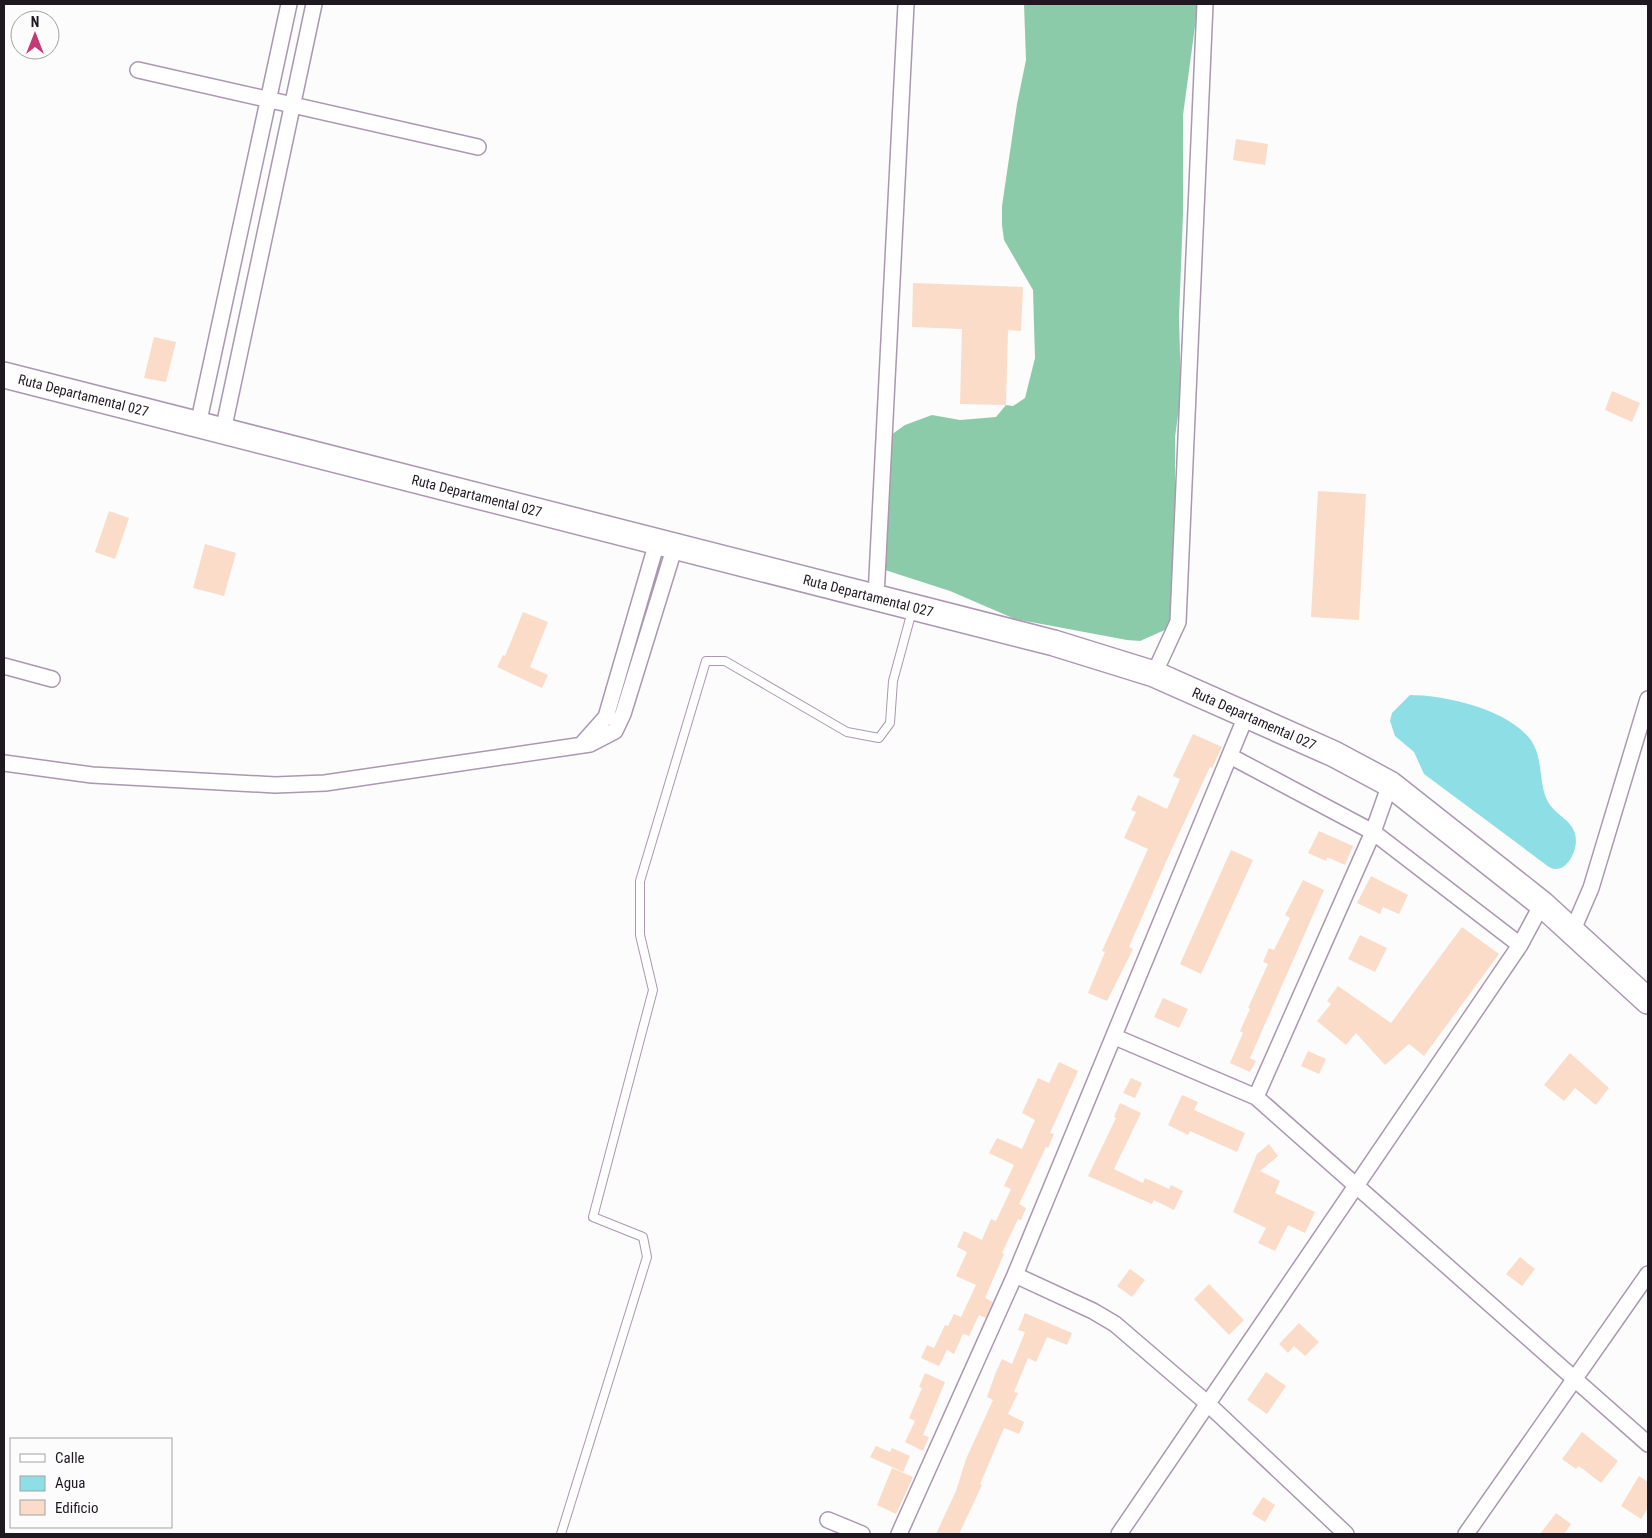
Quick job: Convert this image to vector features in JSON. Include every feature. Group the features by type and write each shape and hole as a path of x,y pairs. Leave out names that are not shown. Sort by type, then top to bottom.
{"main road":[{"name":"Ruta Departamental 027","path":"4,375 1054,643 1154,674 1334,754 1390,784 1455,833 1542,904 1648,1001"}],"street":[{"path":"198,425 289,4"},
{"path":"223,431 314,4"},
{"path":"876,597 906,4"},
{"path":"1154,674 1178,622 1205,4"},
{"path":"138,70 478,147"},
{"path":"4,763 92,775 275,785 325,783 582,745 606,717 666,544"},
{"path":"4,666 52,679"},
{"path":"1572,932 1591,888 1648,699"},
{"path":"899,1534 1015,1275 1246,716"},
{"path":"1230,756 1373,832 1520,945"},
{"path":"1256,1096 1373,832 1390,784"},
{"path":"1118,1534 1520,945 1542,904"},
{"path":"1115,1036 1256,1096 1648,1444"},
{"path":"1466,1534 1648,1274"},
{"path":"1015,1275 1093,1311 1115,1324 1208,1403 1346,1534"},
{"path":"828,1520 862,1534"}],"lane":[{"path":"561,1534 647,1257 643,1237 593,1217 653,990 640,935 640,881 706,661 725,661 847,732 879,738 890,723 893,681 913,607"}],"green space":[{"path":"1024,4 1198,4 1183,115 1183,214 1179,317 1181,394 1175,437 1175,514 1179,559 1173,616 1167,629 1140,641 1015,619 950,591 882,569 873,530 874,469 876,455 881,442 905,425 932,415 960,420 996,417 1006,405 1013,406 1025,398 1035,358 1033,290 1004,240 1002,225 1002,206 1017,104 1026,60"}],"water":[{"path":"1410,695 1443,698 1482,708 1516,725 1528,737 1536,750 1547,799 1553,809 1571,825 1575,834 1576,844 1572,856 1565,866 1555,869 1548,866 1424,774 1414,752 1395,736 1390,721 1392,713"}],"building":[{"path":"1236,139 1268,144 1265,165 1233,160"},
{"path":"913,283 1023,287 1021,331 1008,330 1006,405 960,404 962,329 912,327"},
{"path":"154,337 176,342 166,382 144,378"},
{"path":"1612,391 1640,403 1632,422 1605,410"},
{"path":"1318,491 1366,494 1359,620 1311,617"},
{"path":"109,511 129,518 115,559 95,552"},
{"path":"205,544 236,553 224,596 193,588"},
{"path":"523,612 548,622 530,667 548,675 542,688 497,667 503,655 505,656"},
{"path":"1193,734 1222,747 1212,768 1210,767 1169,855 1129,947 1133,949 1107,1001 1088,993 1105,952 1102,951 1148,849 1124,838 1136,812 1131,810 1138,795 1167,809 1180,779 1173,776"},
{"path":"1319,831 1353,846 1345,865 1327,857 1326,861 1308,853"},
{"path":"1231,850 1253,860 1201,974 1180,964"},
{"path":"1371,876 1408,895 1399,914 1383,907 1380,914 1357,903"},
{"path":"1303,880 1324,890 1250,1058 1256,1061 1250,1072 1230,1063 1243,1033 1240,1031 1250,1009 1248,1008 1268,964 1263,962 1269,948 1274,950 1290,918 1285,915"},
{"path":"1462,927 1499,954 1424,1056 1409,1044 1385,1065 1356,1033 1346,1045 1317,1021 1331,1004 1327,1001 1338,986 1391,1023"},
{"path":"1360,935 1387,948 1375,972 1348,959"},
{"path":"1163,998 1188,1009 1179,1028 1154,1017"},
{"path":"1308,1051 1326,1059 1319,1074 1301,1066"},
{"path":"1570,1053 1609,1088 1596,1105 1575,1088 1564,1101 1544,1085"},
{"path":"1059,1062 1078,1071 1050,1133 1054,1134 1048,1148 1046,1147 1019,1204 1026,1208 1021,1220 1018,1219 1002,1253 1004,1254 985,1298 993,1302 986,1318 979,1315 969,1336 963,1334 954,1354 947,1350 939,1366 921,1358 927,1345 934,1348 945,1325 948,1326 954,1314 961,1317 976,1285 956,1276 967,1252 957,1247 964,1231 982,1240 991,1219 996,1221 1011,1189 1004,1186 1014,1165 989,1153 997,1138 1022,1149 1035,1120 1022,1113 1038,1078 1049,1083"},
{"path":"1131,1078 1142,1083 1135,1098 1123,1093"},
{"path":"1182,1095 1198,1102 1194,1110 1245,1133 1237,1152 1190,1131 1188,1135 1168,1125"},
{"path":"1120,1103 1141,1113 1114,1169 1143,1183 1145,1178 1169,1189 1171,1185 1183,1191 1174,1210 1154,1200 1152,1204 1088,1176 1116,1118 1114,1117"},
{"path":"1269,1144 1278,1156 1260,1171 1280,1181 1275,1193 1315,1212 1305,1233 1288,1225 1275,1251 1258,1243 1266,1228 1233,1212 1257,1154"},
{"path":"1520,1257 1535,1269 1522,1286 1506,1274"},
{"path":"1130,1269 1145,1280 1132,1297 1117,1286"},
{"path":"1209,1284 1244,1320 1229,1335 1194,1299"},
{"path":"1025,1313 1072,1333 1067,1345 1047,1337 1036,1362 1028,1358 1014,1392 1018,1393 1008,1414 1024,1422 1019,1434 1004,1428 980,1484 982,1485 959,1534 936,1534 956,1491 966,1459 993,1400 987,1397 996,1372 1002,1359 1012,1364 1025,1332 1018,1330"},
{"path":"1299,1323 1319,1342 1305,1356 1294,1346 1288,1353 1279,1344"},
{"path":"1266,1372 1286,1386 1267,1414 1247,1400"},
{"path":"925,1373 945,1382 923,1435 929,1437 923,1451 905,1442 915,1421 909,1418 922,1388 919,1387"},
{"path":"1582,1432 1618,1461 1601,1483 1579,1466 1576,1469 1562,1459"},
{"path":"876,1446 890,1452 892,1448 910,1456 903,1472 870,1457"},
{"path":"892,1468 913,1477 896,1514 877,1505"},
{"path":"1639,1476 1648,1482 1648,1508 1641,1519 1621,1506"},
{"path":"1263,1497 1275,1505 1265,1522 1252,1514"},
{"path":"1556,1513 1571,1524 1564,1534 1540,1534"}]}
